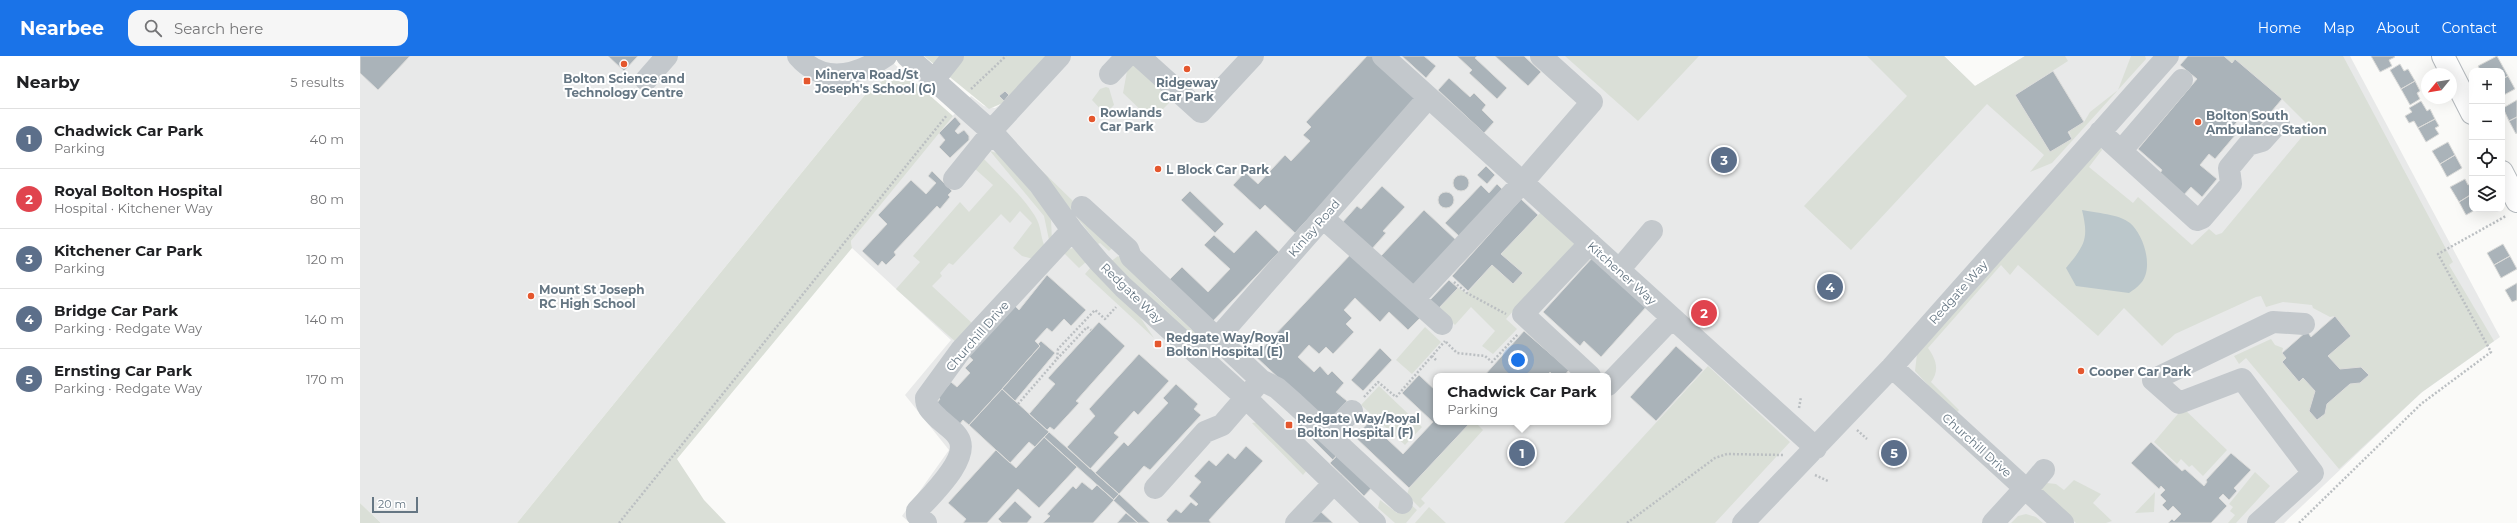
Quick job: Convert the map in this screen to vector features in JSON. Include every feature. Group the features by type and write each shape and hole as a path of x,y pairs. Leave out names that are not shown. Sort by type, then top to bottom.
{"main road":[{"path":"2443,56 2469,107"},
{"path":"2503,176 2513,208"}],"street":[{"path":"646,80 668,56"},
{"path":"798,56 814,68 831,74 849,75 867,69 886,56"},
{"name":"Redgate Way","path":"907,56 992,132 1039,184 1072,230 1123,287 1246,398 1376,523"},
{"path":"934,80 953,56"},
{"path":"954,178 992,132 1060,56"},
{"path":"1110,74 1127,56"},
{"path":"1139,56 1201,112 1253,56"},
{"name":"Kitchener Way","path":"1383,56 1809,443"},
{"path":"1414,299 1522,182 1592,102 1541,56"},
{"name":"Redgate Way","path":"1743,523 1809,443 1844,418 1892,366 2166,57"},
{"path":"2121,151 2182,80"},
{"name":"Kinlay Road","path":"1200,358 1428,98"},
{"path":"2100,132 2197,220 2202,218 2231,184 2229,168 2248,145 2262,141 2279,122"},
{"path":"1082,206 1128,249 1131,257 1261,380 1277,388 1402,503"},
{"path":"1323,218 1414,299 1443,333"},
{"name":"Churchill Drive","path":"926,523 917,514 917,511 956,465 960,455 961,445 958,437 929,409 926,398 961,350 1072,230"},
{"path":"1619,270 1652,232"},
{"path":"1587,373 1527,317 1590,243"},
{"path":"1611,382 1672,318"},
{"path":"2258,523 2313,473 2242,379 2179,403 2153,380 2273,322 2304,324"},
{"name":"Churchill Drive","path":"1892,366 2063,523"},
{"path":"1155,488 1205,432 1222,425 1261,380"},
{"path":"1329,435 1352,411"},
{"path":"1993,523 2044,470"},
{"path":"1296,523 1334,483"}],"path":[{"path":"619,523 958,102 1006,56"},
{"path":"2299,523 2421,404 2491,352 2438,254 2513,208"},
{"path":"1441,269 1467,294 1510,316 1527,317"},
{"path":"1057,360 1058,349 1095,310 1105,319 1116,308"},
{"path":"1443,333 1457,353 1485,356 1492,362 1527,317"},
{"path":"1018,404 1087,327 1091,330"},
{"path":"1352,411 1378,382 1396,397 1432,356"},
{"path":"1844,418 1867,439"},
{"path":"1627,523 1715,458 1727,454 1787,455 1809,443"}],"shaded area":[{"name":"Mount St Joseph RC High School","path":"360,56 885,56 900,69 869,90 517,523 381,523 360,503"},
{"path":"924,56 1048,56 1003,103 989,109"},
{"path":"1048,56 1944,56 1975,86 2025,56 2350,56 2500,337 2421,393 2284,523 910,523 902,516 949,450 905,395 951,340 852,248 851,241 936,134 971,96 984,106 995,108 1003,103"},
{"path":"1565,56 1699,56 1638,121"},
{"path":"1867,56 1944,56 1975,86 2025,56 2065,56 2068,61 2015,95 2050,152 2072,139 2069,131 2084,122 2090,112 2118,90 2052,163 2030,172 2044,155 1987,104 1851,250 1804,206 1907,96"},
{"path":"2131,56 2145,56 2146,59 2118,90"},
{"path":"2224,56 2343,56 2453,262 2449,265 2494,341 2422,392 2339,469 2246,358 2239,364 2234,356 2271,339 2275,345 2283,348 2282,353 2286,358 2282,362 2299,382 2303,378 2315,391 2309,411 2318,420 2325,414 2327,404 2350,384 2360,383 2369,375 2361,367 2340,369 2328,356 2351,336 2335,316 2330,317 2313,308 2312,305 2283,302 2266,307 2261,296 2175,334 2162,346 2124,308 2098,336 2018,265 2010,275 2001,265 1928,348 1935,360 1936,365 1934,378 1931,382 1959,410 1955,414 1915,371 1917,354 2100,146 2102,150 2089,167 2133,203 2138,197 2192,245 2209,229 2216,235 2222,233 2310,127 2282,99 2235,59 2232,63"},
{"path":"1129,60 1172,100 1161,111 1147,116 1123,93"},
{"path":"900,69 953,116 851,241 852,248 677,459 704,500 726,523 517,523 869,90"},
{"path":"1106,87 1109,88 1114,105 1105,114 1092,100 1100,89"},
{"path":"990,151 1000,154 1047,211 1051,220 1052,240 1049,240 1044,216"},
{"path":"981,156 1017,192 1035,216 1046,249 1033,259 1022,256 1013,248 1032,223 1020,211 1010,223 1001,214 953,265 949,263 940,273 942,276 932,286 973,324 957,343 896,289 920,262 913,256 960,202 969,212 993,185 974,168"},
{"path":"1034,163 1117,244 1109,251 1100,243 1098,244"},
{"path":"1543,210 1577,242 1506,319 1517,329 1493,354 1482,346 1495,331 1471,307 1455,325 1438,309 1458,288 1467,293 1492,265 1513,284 1523,273 1501,254"},
{"path":"2082,210 2114,216 2125,220 2135,228 2139,235 2146,252 2147,269 2145,277 2141,283 2129,293 2076,286 2066,268 2078,253 2084,241 2085,228"},
{"path":"1073,248 1086,262 1079,268 1062,251"},
{"path":"1118,256 1154,287 1150,291 1191,329 1205,338 1199,343 1110,262"},
{"path":"1091,267 1140,317 1154,338 1085,274"},
{"path":"1425,327 1441,342 1412,374 1396,360"},
{"path":"1708,366 1790,442 1715,523 1564,523"},
{"path":"1379,386 1422,427 1405,445 1361,405"},
{"path":"2183,408 2227,450 2203,476 2192,465 2189,467 2181,459 2177,464 2154,442"},
{"path":"1259,422 1307,470 1303,475 1252,423"},
{"path":"1468,425 1478,425 1483,430 1421,499 1425,503 1420,508 1407,495 1409,488"},
{"path":"2255,472 2270,486 2236,523 2228,523 2235,515 2230,511 2233,507 2229,504"},
{"path":"2074,480 2101,494 2093,503 2112,521 2106,523 2076,523 2042,493 2042,487 2047,483 2056,484 2064,490"},
{"path":"2155,492 2154,512 2135,513"},
{"path":"1380,500 1397,513 1409,503 1417,510 1406,523 1395,523 1378,508"},
{"path":"360,503 381,523 360,523"},
{"path":"1429,507 1446,523 1415,523"},
{"path":"2026,514 2036,517 2043,523 2011,523 2018,516"}],"building":[{"path":"360,56 410,56 378,90 360,73"},
{"name":"Bolton Science and Technology Centre","path":"608,56 638,56 624,71"},
{"path":"1367,56 1372,56 1419,99 1295,233 1265,205 1260,210 1233,185 1245,172 1258,184 1285,155 1291,161 1310,141 1303,135 1311,127 1306,122"},
{"path":"1402,56 1424,56 1436,66 1426,78"},
{"path":"1457,56 1477,56 1475,58 1507,88 1497,99 1469,73 1472,70"},
{"path":"1495,56 1524,56 1541,72 1528,86"},
{"name":"Bolton South Ambulance Station","path":"2188,56 2224,56 2232,63 2235,59 2282,99 2256,130 2241,117 2232,128 2237,133 2215,159 2209,154 2200,165 2217,179 2202,197 2191,187 2182,197 2159,175 2162,170 2138,149 2197,79 2180,65"},
{"path":"2371,56 2395,57 2389,60 2392,66 2380,72"},
{"path":"2497,56 2504,68 2479,68 2478,66"},
{"path":"2400,64 2404,71 2408,69 2415,81 2401,89 2390,70"},
{"path":"2053,71 2084,122 2068,132 2072,139 2050,152 2015,95"},
{"path":"2505,71 2508,76 2505,78"},
{"path":"2508,76 2515,89 2505,94 2505,78"},
{"path":"1449,78 1470,97 1474,93 1486,105 1482,110 1494,122 1484,133 1438,90"},
{"path":"2415,81 2420,91 2417,93 2420,99 2410,105 2401,89"},
{"path":"1005,91 1009,95 1004,101 999,96"},
{"path":"2517,100 2517,117 2509,121 2505,112 2505,107"},
{"path":"2421,101 2421,104 2423,104 2427,111 2430,109 2435,119 2418,128 2414,121 2409,123 2405,116 2412,112 2409,108"},
{"path":"955,117 961,124 955,131 958,134 964,130 969,136 969,140 950,158 939,147 945,140 939,133"},
{"path":"2517,117 2517,133 2516,134 2509,121"},
{"path":"2435,119 2439,126 2435,128 2439,134 2426,142 2418,128"},
{"path":"2448,142 2455,155 2440,164 2432,151"},
{"path":"2455,155 2462,168 2447,177 2440,164"},
{"path":"1486,166 1495,175 1487,184 1477,175"},
{"path":"932,171 952,191 948,195 950,197 940,209 937,206 894,252 896,255 886,265 882,261 878,266 862,251 887,224 878,215 911,180 926,194 936,183 928,176"},
{"path":"1458,175 1464,175 1469,180 1467,189 1464,191 1458,191 1453,186 1453,180"},
{"path":"2465,179 2469,184 2469,196 2459,202 2450,187"},
{"path":"1497,184 1506,193 1460,237 1445,223 1481,185 1489,193"},
{"path":"1382,186 1405,207 1383,231 1386,233 1370,251 1341,224 1357,206 1361,209"},
{"path":"1190,191 1224,224 1215,233 1181,200"},
{"path":"1443,192 1449,192 1454,197 1452,206 1449,208 1443,208 1438,203 1438,197"},
{"path":"2469,196 2469,212 2472,212 2466,215 2459,202"},
{"path":"1521,199 1538,215 1501,254 1523,273 1513,284 1492,265 1468,291 1452,276"},
{"path":"1424,210 1456,240 1413,286 1381,256"},
{"path":"1256,230 1279,252 1213,321 1169,280 1182,267 1208,292 1230,269 1204,245 1214,235 1234,253"},
{"path":"2503,244 2510,256 2494,265 2487,253"},
{"path":"1351,254 1420,318 1408,330 1389,312 1380,322 1355,298 1344,310 1352,318 1346,324 1354,332 1333,354 1326,347 1319,354 1309,345 1298,357 1314,372 1320,366 1328,375 1332,371 1344,383 1336,392 1347,401 1327,423 1255,356"},
{"path":"2510,256 2517,269 2501,278 2494,265"},
{"path":"1593,257 1647,306 1601,357 1584,341 1580,346 1543,312"},
{"path":"1047,275 1086,310 1071,326 1064,319 1052,332 1047,328 1035,341 1040,346 1002,389 969,425 963,420 959,425 936,404 940,399 938,397 951,382 957,387 970,373 965,368 973,360 964,352 1015,306 1019,310"},
{"path":"1449,280 1458,288 1438,309 1429,301"},
{"path":"2517,283 2517,300 2512,302 2505,290"},
{"path":"2335,316 2351,336 2328,356 2340,369 2361,367 2369,375 2360,383 2350,384 2327,404 2325,414 2317,420 2309,411 2315,391 2303,378 2299,382 2282,362 2286,358 2282,353 2307,331 2311,337"},
{"path":"1099,322 1125,346 1076,401 1079,403 1054,430 1050,427 1047,430 1029,414 1055,384 1048,378"},
{"path":"1524,331 1569,370 1566,373 1487,373"},
{"path":"1041,341 1055,353 1015,401 1002,389 1040,346 1038,344"},
{"path":"1676,346 1703,370 1656,421 1630,397"},
{"path":"1380,348 1392,360 1363,391 1351,380"},
{"path":"1139,354 1169,381 1138,415 1134,411 1114,433 1119,437 1090,469 1067,447 1095,416 1089,409"},
{"path":"1419,375 1433,388 1433,422 1402,393"},
{"path":"1176,384 1198,404 1194,409 1201,415 1150,470 1144,466 1119,494 1095,473 1124,442 1128,446 1168,403 1163,398"},
{"path":"1002,389 1049,432 1035,447 1029,442 1010,463 969,425"},
{"path":"1305,419 1339,453 1333,460 1298,425"},
{"path":"1369,422 1403,454 1433,422 1433,425 1468,425 1409,488 1355,437"},
{"path":"1049,432 1119,494 1114,500 1044,437"},
{"path":"1044,437 1077,467 1039,508 1018,489 987,523 963,523 966,519 948,503 996,450 1016,468"},
{"path":"2151,442 2182,471 2185,469 2204,486 2207,482 2206,480 2231,453 2251,470 2234,488 2237,491 2229,500 2223,494 2219,498 2227,506 2211,523 2168,523 2172,519 2174,521 2181,514 2173,506 2168,511 2162,505 2166,501 2160,495 2165,490 2161,486 2159,489 2131,463"},
{"path":"1246,446 1263,461 1209,520 1211,523 1169,523 1166,520 1176,509 1181,513 1191,502 1196,506 1198,504 1189,496 1201,482 1194,476 1209,460 1216,466 1228,453 1235,459"},
{"path":"1341,451 1375,484 1364,496 1330,463"},
{"path":"1082,482 1092,490 1097,485 1114,500 1093,523 1043,523 1050,516 1047,514 1073,486 1076,489"},
{"path":"1119,494 1150,523 1138,523 1113,500"},
{"path":"1015,501 1032,517 1027,523 1002,523 998,519"},
{"path":"1318,509 1333,523 1306,523"},
{"path":"1126,513 1138,523 1117,523"}],"place":[{"name":"Bolton Science and Technology Centre","path":"624,64"},
{"name":"Ridgeway Car Park","path":"1187,69"},
{"name":"Minerva Road/St Joseph's School (G)","path":"807,81"},
{"name":"Rowlands Car Park","path":"1092,119"},
{"name":"Bolton South Ambulance Station","path":"2198,122"},
{"name":"Kitchener Car Park","path":"1724,160"},
{"name":"L Block Car Park","path":"1158,169"},
{"name":"Bridge Car Park","path":"1830,287"},
{"name":"Mount St Joseph RC High School","path":"531,296"},
{"name":"Royal Bolton Hospital","path":"1704,313"},
{"name":"Redgate Way/Royal Bolton Hospital (E)","path":"1158,344"},
{"name":"Cooper Car Park","path":"2081,371"},
{"name":"Redgate Way/Royal Bolton Hospital (F)","path":"1289,425"},
{"name":"Chadwick Car Park","path":"1522,453"},
{"name":"Ernsting Car Park","path":"1894,453"}]}
